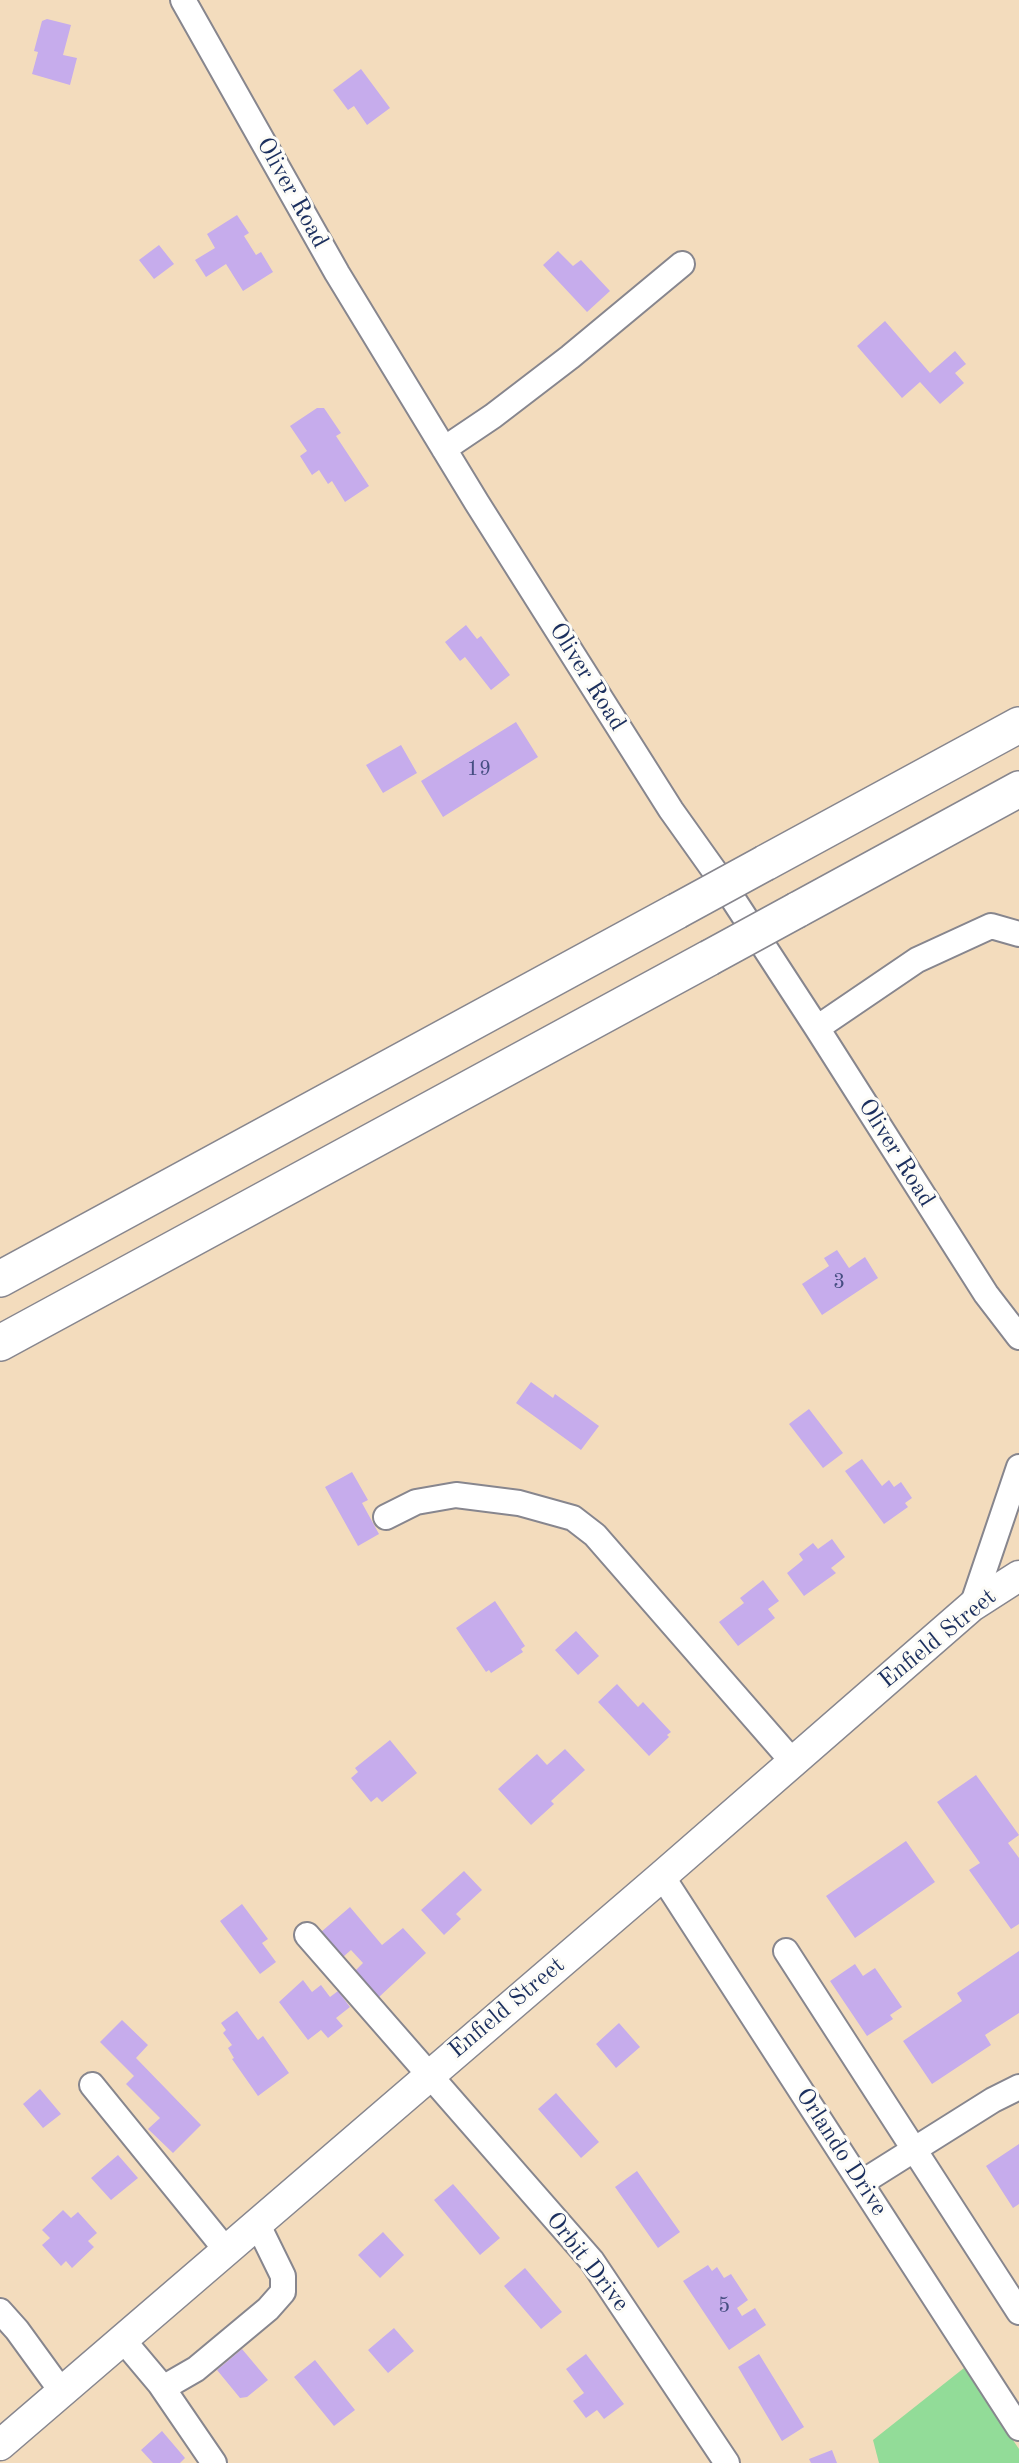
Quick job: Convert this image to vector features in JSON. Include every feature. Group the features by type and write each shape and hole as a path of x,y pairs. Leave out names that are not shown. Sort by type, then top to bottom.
{"highway":[{"path":"0,1279 1019,725"},
{"path":"0,1343 1019,789"}],"main road":[{"name":"Enfield Street","path":"0,2445 972,1606 1019,1576"}],"street":[{"name":"Oliver Road","path":"184,0 337,274 444,449 671,810 718,876 817,1028 986,1294 1019,1337"},
{"path":"444,449 493,416 570,357 682,264"},
{"path":"817,1028 917,960 991,926 1016,929"},
{"path":"972,1606 1019,1467"},
{"path":"386,1517 416,1502 456,1495 519,1503 573,1518 595,1535 793,1762"},
{"name":"Orlando Drive","path":"662,1876 1019,2428"},
{"name":"Orbit Drive","path":"307,1935 592,2262 726,2463"},
{"path":"786,1951 1019,2312"},
{"path":"92,2085 226,2250"},
{"path":"861,2183 993,2100 1019,2087"},
{"path":"163,2388 196,2369 268,2309 283,2292 283,2276 257,2223"},
{"path":"0,2311 62,2392"},
{"path":"123,2340 163,2388 214,2463"}],"green space":[{"path":"964,2368 1019,2449 1019,2463 879,2463 873,2440"}],"building":[{"path":"47,19 71,25 63,55 77,58 70,85 32,74 38,52 34,51 42,21"},
{"path":"361,69 390,108 367,125 354,106 348,110 333,90"},
{"path":"237,215 249,233 244,236 256,255 261,252 273,272 243,291 226,264 206,277 195,260 215,248 207,234"},
{"path":"159,245 174,264 154,279 139,260"},
{"path":"558,251 573,266 581,260 610,291 587,312 543,265"},
{"path":"885,321 930,373 955,351 966,364 955,373 964,383 940,404 920,382 902,398 857,346"},
{"path":"317,408 324,408 341,433 336,436 369,486 345,502 332,481 328,484 319,470 312,475 300,456 307,451 290,426"},
{"path":"466,625 477,639 481,636 510,675 491,690 465,657 460,661 445,642"},
{"path":"516,722 538,757 443,817 421,781"},
{"path":"401,745 417,773 383,793 366,765"},
{"path":"837,1250 849,1268 865,1257 878,1278 822,1315 802,1284 829,1266 824,1258"},
{"path":"531,1382 553,1398 555,1394 599,1426 581,1450 516,1403"},
{"path":"809,1409 843,1453 823,1468 789,1424"},
{"path":"862,1459 882,1486 889,1480 894,1487 901,1482 912,1498 905,1503 908,1507 884,1524 845,1471"},
{"path":"352,1472 368,1500 362,1503 379,1534 358,1546 325,1487"},
{"path":"832,1539 845,1557 831,1568 836,1573 804,1596 787,1573 803,1560 799,1554 813,1543 818,1549"},
{"path":"763,1580 779,1601 768,1609 775,1618 738,1646 719,1622 744,1603 740,1598"},
{"path":"495,1601 525,1646 521,1649 523,1652 491,1673 489,1670 486,1672 456,1628"},
{"path":"576,1631 599,1656 578,1675 555,1650"},
{"path":"617,1684 638,1707 643,1702 671,1732 649,1756 598,1702"},
{"path":"390,1740 417,1773 382,1802 377,1797 371,1802 351,1778 358,1772 355,1768"},
{"path":"565,1749 585,1770 551,1801 554,1804 531,1825 498,1789 537,1754 547,1765"},
{"path":"976,1775 1019,1835 1008,1843 1019,1858 1019,1924 1011,1929 969,1870 980,1863 937,1802"},
{"path":"906,1841 935,1882 855,1938 826,1896"},
{"path":"464,1871 482,1890 456,1914 461,1919 444,1935 421,1910"},
{"path":"242,1904 268,1939 262,1943 276,1962 260,1974 220,1921"},
{"path":"350,1907 382,1945 403,1928 426,1953 378,1998 355,1971 363,1963 351,1950 343,1957 321,1932"},
{"path":"1019,1951 1019,2013 985,2035 991,2045 932,2084 903,2041 962,2001 957,1993"},
{"path":"855,1964 863,1976 875,1968 902,2007 890,2015 893,2019 867,2036 830,1981"},
{"path":"303,1980 312,1992 321,1985 330,1997 338,1991 350,2007 336,2018 343,2026 328,2038 321,2030 308,2040 279,2002"},
{"path":"237,2011 258,2040 263,2036 289,2073 258,2096 232,2059 234,2058 228,2048 232,2045 223,2033 226,2030 221,2023"},
{"path":"122,2020 148,2045 136,2058 201,2125 173,2153 148,2129 160,2118 126,2084 134,2076 100,2042"},
{"path":"619,2023 640,2047 616,2068 596,2044"},
{"path":"40,2089 61,2114 43,2128 23,2104"},
{"path":"556,2093 599,2142 581,2158 538,2109"},
{"path":"1019,2144 1019,2204 1013,2208 986,2166"},
{"path":"118,2155 138,2178 111,2200 91,2178"},
{"path":"637,2171 680,2232 658,2248 615,2187"},
{"path":"453,2184 500,2238 480,2255 434,2200"},
{"path":"63,2210 71,2218 78,2212 97,2233 88,2241 94,2247 72,2268 66,2261 61,2266 42,2245 50,2238 42,2230"},
{"path":"383,2232 404,2255 380,2278 358,2255"},
{"path":"708,2265 712,2271 717,2267 724,2278 731,2274 748,2300 737,2308 742,2316 755,2308 766,2325 729,2350 683,2281"},
{"path":"525,2268 562,2312 541,2329 504,2286"},
{"path":"394,2328 414,2351 388,2373 368,2350"},
{"path":"242,2349 268,2380 247,2397 240,2398 217,2370"},
{"path":"586,2354 624,2404 604,2419 597,2410 586,2418 573,2401 584,2393 566,2369"},
{"path":"759,2354 804,2427 782,2441 738,2367"},
{"path":"315,2360 355,2410 334,2426 294,2377"},
{"path":"162,2431 185,2458 180,2463 153,2463 141,2450"},
{"path":"832,2450 837,2463 811,2463 809,2459"}]}
